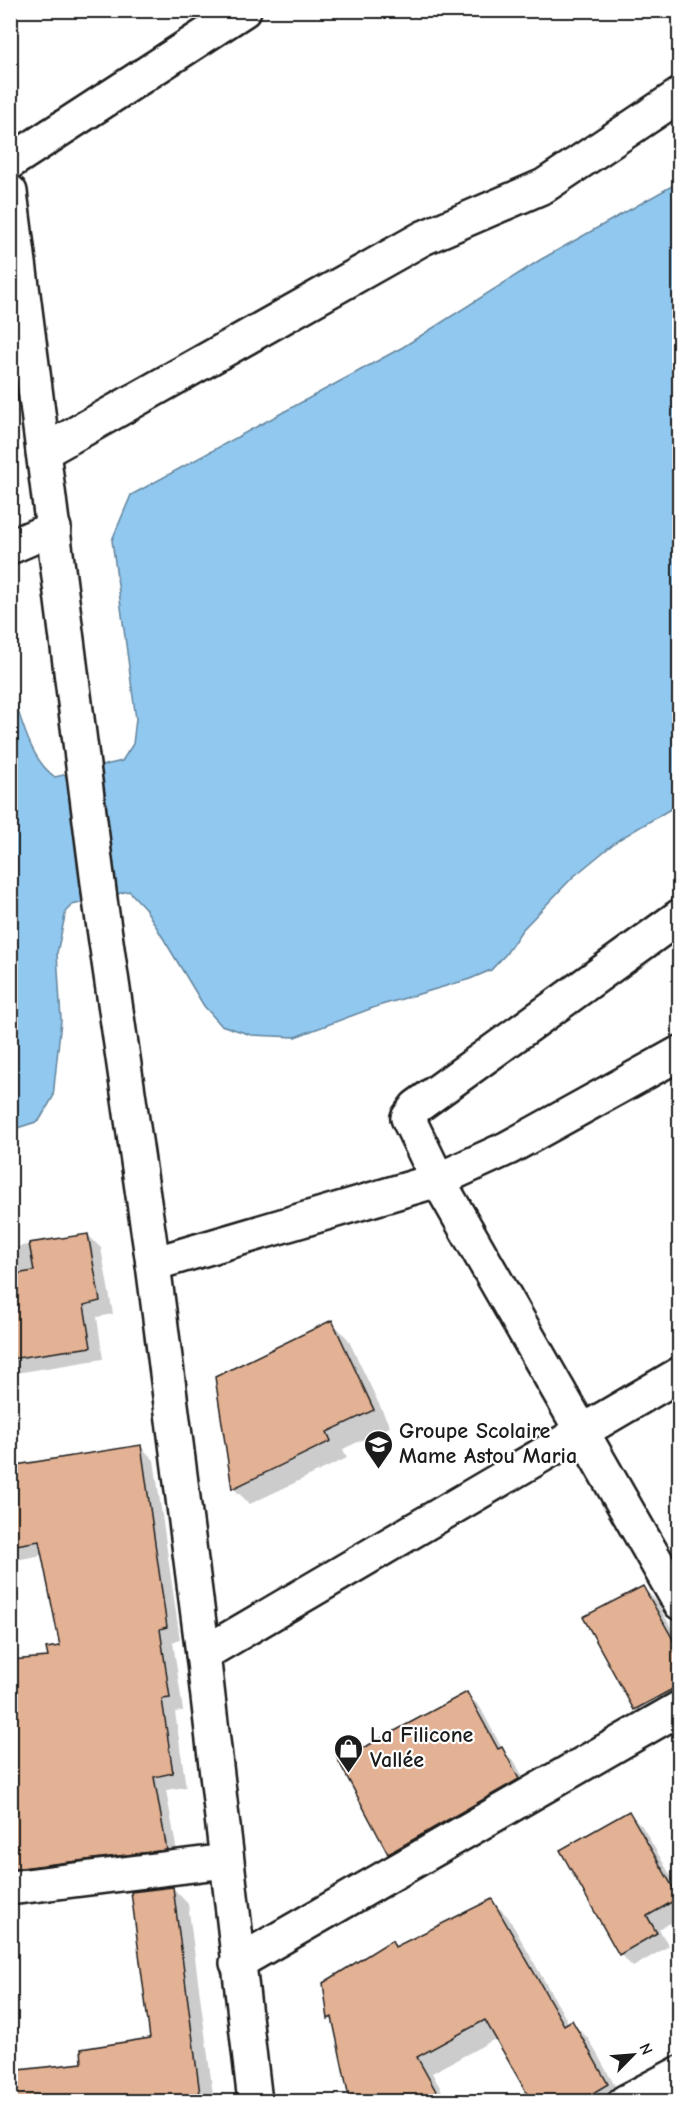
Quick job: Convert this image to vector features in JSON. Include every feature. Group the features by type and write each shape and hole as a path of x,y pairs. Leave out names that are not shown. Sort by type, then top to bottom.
{"street":[{"path":"10,162 244,10"},
{"path":"43,452 423,238 544,186 680,95"},
{"path":"10,192 101,907 153,1264 203,1654 237,1963 255,2102"},
{"path":"10,548 54,528"},
{"path":"680,916 410,1112 408,1118 438,1180 680,1604"},
{"path":"153,1264 438,1180 508,1148 680,1053"},
{"path":"203,1654 580,1430 680,1374"},
{"path":"237,1963 680,1708"},
{"path":"10,1888 226,1861"},
{"path":"625,2102 680,2073"}],"water":[{"path":"679,182 679,804 618,840 573,877 522,930 506,954 491,970 470,979 378,1006 295,1037 251,1035 221,1025 204,1006 145,908 129,891 72,905 66,911 57,953 61,1020 53,1097 39,1121 11,1130 10,687 32,748 46,769 55,777 122,761 133,744 136,719 112,540 131,495 403,347 540,260"}],"building":[{"path":"88,1234 100,1301 84,1305 91,1347 10,1359 10,1275 34,1271 29,1243"},
{"path":"332,1320 374,1410 327,1432 331,1441 232,1489 215,1377"},
{"path":"141,1445 167,1627 160,1629 170,1698 162,1699 173,1773 154,1777 167,1850 13,1869 10,1856 10,1660 48,1657 46,1648 60,1646 39,1541 10,1546 10,1466"},
{"path":"643,1586 680,1652 680,1685 634,1710 583,1617"},
{"path":"467,1692 498,1749 502,1747 519,1779 388,1854 337,1758 365,1747"},
{"path":"629,1811 679,1898 647,1916 657,1933 619,1955 560,1850"},
{"path":"173,1887 201,2102 10,2102 10,2071 82,2063 81,2049 150,2038 131,1892"},
{"path":"492,1899 564,2025 572,2020 608,2084 578,2102 532,2102 485,2020 417,2057 442,2102 350,2102 332,2017 328,2019 323,1983 392,1940 395,1947"}],"place":[{"name":"Groupe Scolaire Mame Astou Maria","path":"378,1470"},
{"name":"La Filicone Vallée","path":"349,1774"}]}
